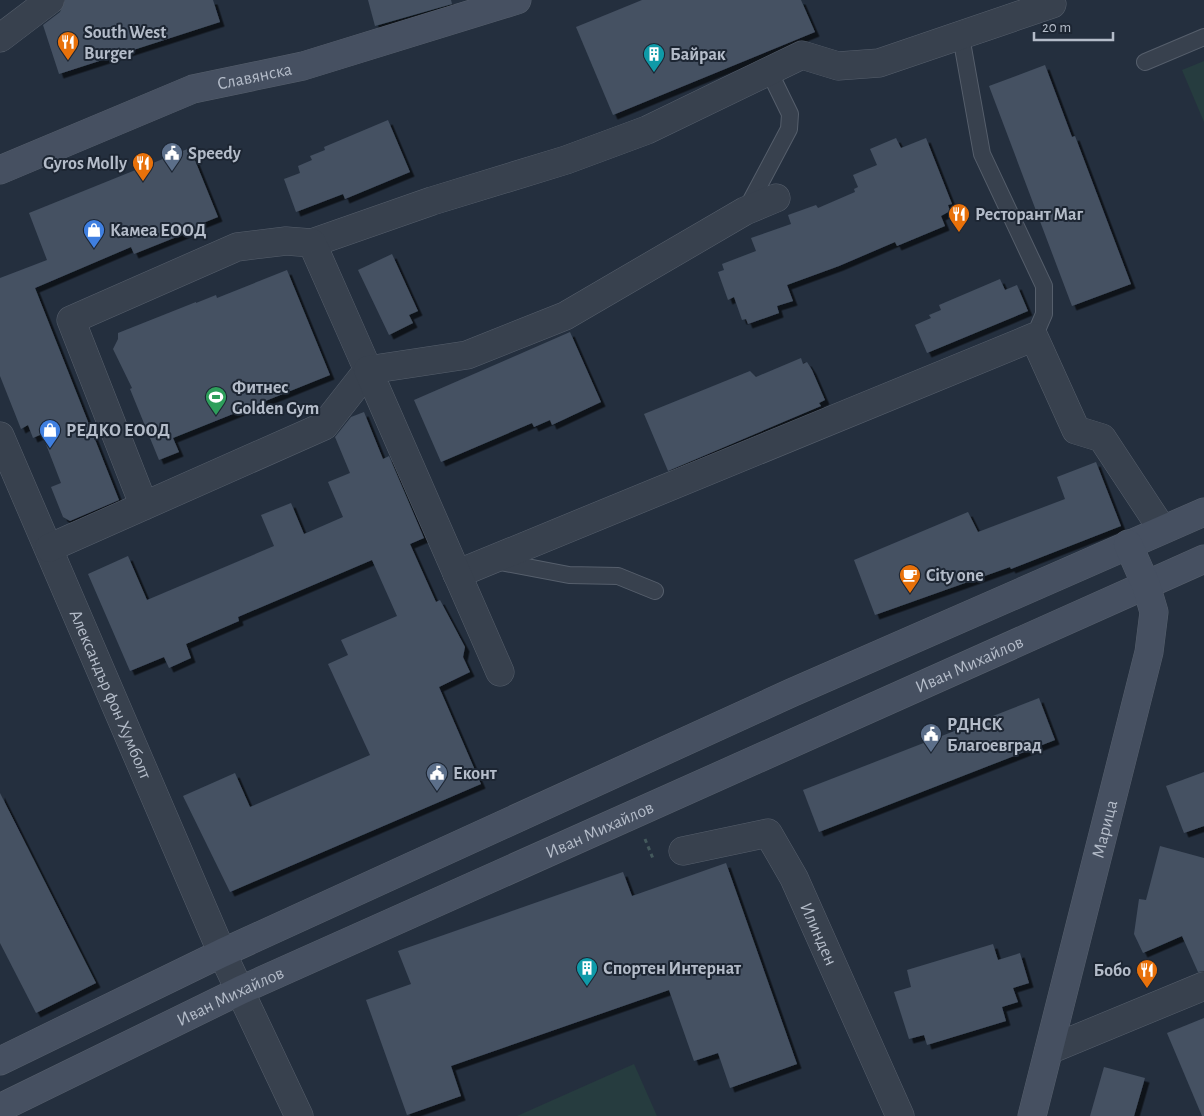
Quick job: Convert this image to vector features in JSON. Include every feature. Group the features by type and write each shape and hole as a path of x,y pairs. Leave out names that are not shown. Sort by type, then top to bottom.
{"street":[{"path":"0,38 50,0"},
{"name":"Славянска","path":"0,170 193,89 303,66 517,0"},
{"path":"144,506 71,320 237,247 286,241 312,244 432,200 566,160 638,133 802,55 838,66 878,63 1052,2"},
{"path":"50,548 324,426 368,370 467,355 565,316 745,211 776,198"},
{"path":"312,244 500,672"},
{"path":"457,574 493,561 1034,337 1076,430 1102,438 1162,529"},
{"name":"Александър фон Хумболт","path":"0,436 50,548 222,953 299,1116"},
{"path":"0,1061 222,953 791,692 1204,512"},
{"name":"Марица","path":"1032,1116 1149,652 1154,612 1146,585 1128,544"},
{"name":"Иван Михайлов","path":"0,1108 241,990 1204,559"},
{"name":"Илинден","path":"683,850 768,833 794,878 900,1116"},
{"path":"1049,1050 1204,986"}],"lane":[{"path":"964,34 962,42 982,154 1044,286 1044,314 1034,337"},
{"path":"1145,62 1204,37"},
{"path":"745,211 789,129 790,114 769,71"},
{"path":"493,561 569,575 618,576 655,592"}],"path":[{"path":"649,836 644,839 654,862"}],"green space":[{"path":"1204,61 1204,122 1182,70"},
{"path":"634,1064 657,1116 517,1116"}],"building":[{"path":"65,0 213,0 220,22 59,74 43,25 60,12"},
{"path":"368,0 451,0 452,4 375,26"},
{"name":"Байрак","path":"642,0 801,0 815,32 613,115 576,27"},
{"path":"1045,65 1072,137 1075,136 1131,284 1072,306 989,86"},
{"path":"388,120 410,172 345,199 343,194 296,212 284,179 300,173 298,166 312,160 310,156 325,150 324,147"},
{"path":"896,138 901,148 926,138 952,204 948,205 950,211 941,216 945,226 897,246 895,242 839,266 787,285 793,301 777,306 779,313 748,324 746,319 742,320 734,297 728,300 718,272 724,270 722,264 756,251 751,238 791,224 788,215 816,205 818,208 855,192 854,189 858,187 853,175 877,165 870,149"},
{"path":"190,148 218,217 198,225 199,228 134,254 131,247 35,288 119,500 70,521 63,517 51,487 61,483 42,434 33,438 28,425 21,429 0,376 0,278 47,260 29,213"},
{"path":"392,254 418,311 409,315 413,323 389,335 358,270"},
{"path":"287,270 330,375 173,438 179,452 159,460 130,389 132,388 113,349 118,339 118,333 196,302 216,295 217,298"},
{"path":"1000,279 1005,290 1017,285 1028,311 927,353 915,325 931,318 929,315 941,310 939,305"},
{"path":"570,332 601,402 552,425 550,420 534,427 532,423 441,462 414,400"},
{"path":"801,358 803,364 807,362 812,370 825,400 819,403 821,406 668,471 644,414 750,371 756,377"},
{"path":"364,412 383,459 389,456 424,538 410,544 436,602 440,600 465,647 463,657 470,672 439,687 481,784 230,892 183,796 235,773 250,807 370,755 328,664 348,655 341,640 397,616 372,560 238,617 239,621 186,644 191,658 169,668 164,657 130,671 88,574 128,556 147,600 274,546 261,515 291,503 304,534 343,517 328,482 350,473 335,437 351,417"},
{"path":"1096,462 1121,526 1011,569 1010,567 875,615 854,560 968,512 978,532 1065,499 1057,477"},
{"path":"1039,698 1055,740 819,832 803,790"},
{"path":"1204,772 1204,826 1184,833 1166,786"},
{"path":"0,793 96,983 36,1013 0,943"},
{"path":"1160,846 1204,858 1204,971 1198,972 1182,936 1143,953 1134,934 1139,899 1146,900"},
{"name":"Спортен Интернат","path":"726,863 797,1064 730,1088 718,1053 694,1061 669,990 451,1066 461,1096 407,1115 366,1000 411,984 398,951 623,872 632,896"},
{"path":"993,944 998,960 1020,953 1029,983 1013,988 1018,1002 1002,1007 1006,1021 927,1045 924,1035 909,1039 894,992 911,987 907,970"},
{"path":"1204,1018 1204,1116 1202,1116 1167,1033"},
{"path":"1104,1067 1145,1078 1134,1116 1090,1116"}],"place":[{"name":"South West Burger","path":"68,61"},
{"name":"Байрак","path":"654,73"},
{"name":"Speedy","path":"172,172"},
{"name":"Gyros Molly","path":"143,182"},
{"name":"Ресторант Маг","path":"959,233"},
{"name":"Камеа ЕООД","path":"94,249"},
{"name":"Фитнес Golden Gym","path":"216,416"},
{"name":"РЕДКО ЕООД","path":"50,449"},
{"name":"City one","path":"910,594"},
{"name":"РДНСК Благоевград","path":"931,753"},
{"name":"Еконт","path":"437,792"},
{"name":"Спортен Интернат","path":"587,987"},
{"name":"Бобо","path":"1147,989"}]}
